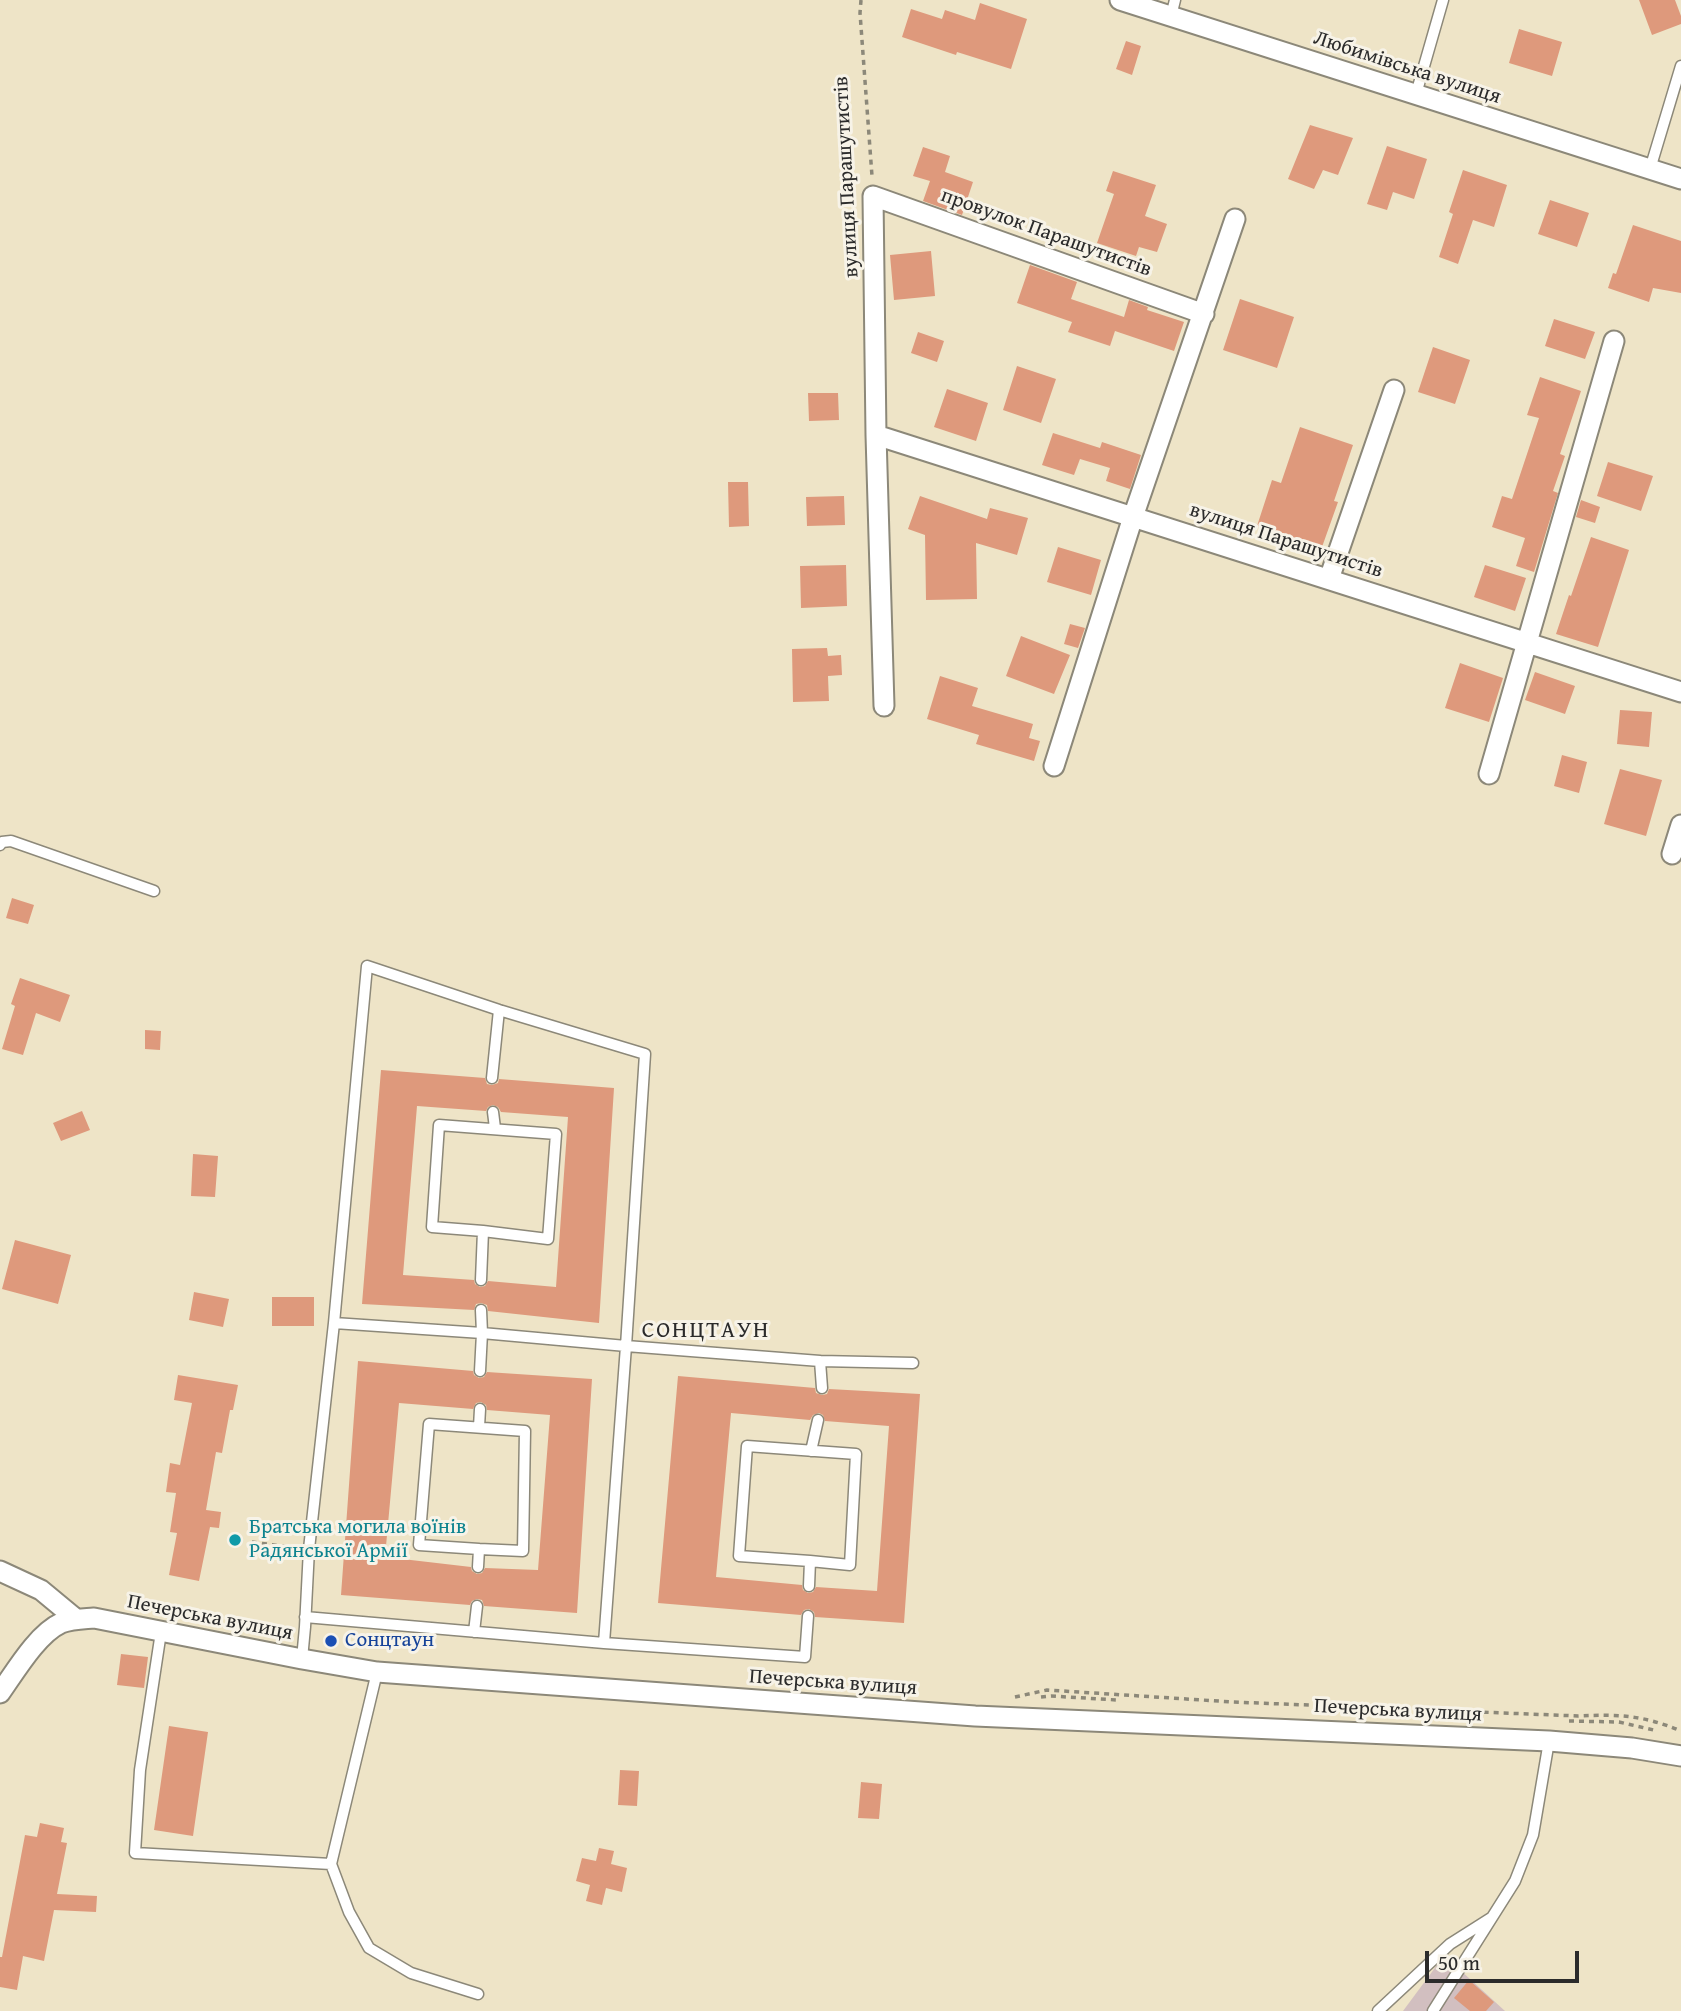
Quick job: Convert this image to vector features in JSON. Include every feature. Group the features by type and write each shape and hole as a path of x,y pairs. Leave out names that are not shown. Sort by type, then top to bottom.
{"street":[{"name":"Любимівська вулиця","path":"1120,0 1173,8 1416,94 1681,179"},
{"name":"провулок Парашутистів","path":"873,195 1204,314"},
{"name":"вулиця Парашутистів","path":"873,195 876,435 884,706"},
{"path":"1054,766 1133,517 1235,219"},
{"path":"1489,774 1614,341"},
{"path":"1329,579 1394,390"},
{"name":"вулиця Парашутистів","path":"876,435 1681,692"},
{"path":"1672,854 1681,825"},
{"path":"0,1571 41,1590 76,1619"},
{"name":"Печерська вулиця","path":"76,1619 94,1618 377,1672 975,1716 1549,1741 1632,1748 1681,1756"},
{"path":"0,1693 43,1637 60,1624 76,1619"}],"lane":[{"path":"1416,94 1443,0"},
{"path":"1650,169 1681,66"},
{"path":"0,845 2,842 11,841 154,891"},
{"path":"302,1659 309,1549 334,1323 368,966 645,1055 604,1643"},
{"path":"492,1078 499,1010"},
{"path":"494,1112 495,1128"},
{"path":"439,1125 556,1134 548,1239 483,1231 432,1227 439,1125"},
{"path":"481,1280 483,1231"},
{"path":"480,1371 481,1310"},
{"path":"334,1323 821,1361 913,1363"},
{"path":"821,1361 822,1388"},
{"path":"479,1427 480,1409"},
{"path":"811,1451 818,1420"},
{"path":"429,1424 525,1431 523,1551 479,1549 419,1545 429,1424"},
{"path":"747,1446 856,1454 850,1565 810,1561 739,1556 747,1446"},
{"path":"478,1567 479,1549"},
{"path":"809,1586 810,1561"},
{"path":"474,1632 477,1605"},
{"path":"305,1617 805,1657 808,1616"},
{"path":"161,1632 141,1770 135,1853 331,1864"},
{"path":"377,1672 331,1864 349,1912 369,1948 411,1973 478,1994"},
{"path":"1433,2011 1515,1881 1533,1835 1549,1741"},
{"path":"1378,2011 1450,1944 1494,1916"}],"path":[{"name":"вулиця Парашутистів","path":"861,0 873,195"},
{"path":"252,1542 309,1549"},
{"path":"1163,1703 1051,1696 1007,1702 1018,1696 1047,1690 1233,1702 1578,1716 1613,1714 1659,1721 1681,1731"},
{"path":"1316,1711 1619,1722 1669,1734"}],"shaded area":[{"path":"1443,1957 1459,1969 1505,2011 1403,2011"}],"building":[{"path":"1639,0 1675,0 1681,24 1652,35"},
{"path":"980,3 1027,19 1011,69 902,37 911,9 942,19 945,10 975,20"},
{"path":"1519,29 1562,42 1552,76 1509,63"},
{"path":"1126,41 1141,46 1132,75 1116,69"},
{"path":"1310,125 1353,138 1338,175 1323,170 1314,189 1288,179"},
{"path":"1387,146 1427,159 1414,199 1393,192 1387,210 1367,204"},
{"path":"923,147 950,156 945,172 973,182 962,215 923,201 930,181 913,176"},
{"path":"1463,170 1507,185 1494,227 1473,220 1458,264 1439,257 1453,214 1449,212"},
{"path":"1113,171 1156,185 1145,216 1167,224 1157,252 1139,247 1136,256 1097,243 1114,194 1106,191"},
{"path":"1550,200 1589,213 1577,247 1538,234"},
{"path":"1633,225 1681,241 1681,293 1653,288 1649,302 1608,288 1613,273 1616,274"},
{"path":"931,251 935,296 894,300 890,255"},
{"path":"1030,265 1077,282 1071,299 1124,317 1129,300 1148,307 1147,310 1184,322 1174,351 1115,331 1110,346 1068,332 1072,322 1017,303"},
{"path":"1240,299 1294,317 1277,368 1223,350"},
{"path":"1554,319 1595,332 1585,359 1545,346"},
{"path":"918,332 944,341 937,362 911,353"},
{"path":"1433,347 1470,360 1455,404 1418,392"},
{"path":"1017,366 1056,379 1041,423 1003,410"},
{"path":"1540,377 1581,391 1560,454 1565,456 1553,491 1558,493 1534,572 1516,566 1525,538 1492,527 1502,496 1512,499 1539,418 1527,415"},
{"path":"947,389 988,403 976,441 934,427"},
{"path":"808,393 838,393 839,420 809,421"},
{"path":"1300,427 1353,445 1334,501 1338,502 1322,547 1257,526 1272,480 1281,483"},
{"path":"1053,433 1100,448 1102,442 1141,455 1130,489 1106,481 1110,468 1080,459 1074,475 1042,465"},
{"path":"1608,462 1653,476 1641,511 1597,496"},
{"path":"728,482 748,482 749,526 729,527"},
{"path":"844,496 845,525 807,526 806,497"},
{"path":"920,496 987,519 990,508 1028,518 1017,555 976,543 977,599 926,600 925,535 908,529"},
{"path":"1581,500 1600,507 1595,523 1576,517"},
{"path":"1591,537 1629,550 1598,647 1556,634"},
{"path":"1058,547 1101,560 1091,595 1047,582"},
{"path":"846,565 847,606 801,608 800,566"},
{"path":"1485,565 1526,578 1515,611 1474,597"},
{"path":"1070,624 1085,628 1078,648 1064,644"},
{"path":"1021,636 1070,655 1054,694 1006,676"},
{"path":"827,648 828,656 841,655 842,675 828,676 829,701 793,702 792,649"},
{"path":"1460,663 1503,678 1489,722 1445,708"},
{"path":"1535,672 1575,686 1565,714 1525,700"},
{"path":"940,676 978,688 972,706 1033,724 1029,738 1040,741 1034,761 976,744 979,735 927,719"},
{"path":"1620,710 1652,712 1649,747 1617,744"},
{"path":"1562,755 1587,762 1579,793 1554,786"},
{"path":"1620,769 1662,780 1646,836 1604,824"},
{"path":"12,898 34,905 28,924 6,918"},
{"path":"20,978 70,995 60,1022 36,1013 23,1055 2,1049 15,1006 11,1004"},
{"path":"145,1030 161,1031 160,1050 145,1049"},
{"path":"381,1070 485,1078 487,1084 492,1085 498,1083 499,1079 614,1088 599,1323 488,1311 487,1305 481,1303 476,1304 474,1310 362,1304","holes":["493,1105 501,1112 568,1117 556,1287 488,1281 485,1286 480,1287 474,1280 403,1275 417,1106 486,1111"]},
{"path":"82,1111 90,1130 61,1141 53,1123"},
{"path":"193,1154 218,1156 215,1197 191,1196"},
{"path":"15,1240 71,1255 58,1304 2,1289"},
{"path":"194,1292 229,1299 223,1327 189,1320"},
{"path":"272,1297 314,1297 314,1326 272,1326"},
{"path":"358,1361 473,1371 479,1378 484,1377 487,1372 592,1379 577,1613 484,1606 482,1600 477,1599 470,1605 341,1595","holes":["399,1403 473,1409 476,1403 486,1405 487,1410 550,1415 538,1570 485,1568 482,1573 477,1574 471,1567 385,1557"]},
{"path":"178,1375 238,1385 222,1453 216,1452 206,1510 221,1512 219,1528 210,1527 199,1581 169,1575 177,1533 170,1532 176,1493 166,1492 170,1463 180,1465 192,1403 174,1400"},
{"path":"678,1376 815,1388 816,1393 822,1395 827,1394 829,1389 920,1394 904,1623 815,1617 814,1612 809,1609 804,1610 801,1615 658,1603","holes":["731,1413 810,1420 813,1415 819,1413 825,1421 889,1426 877,1591 816,1587 813,1592 808,1593 803,1590 802,1585 716,1577"]},
{"path":"121,1654 148,1657 144,1688 117,1685"},
{"path":"169,1726 208,1732 193,1836 154,1830"},
{"path":"620,1770 639,1771 637,1806 618,1805"},
{"path":"861,1782 882,1784 879,1819 858,1818"},
{"path":"40,1823 64,1828 61,1842 67,1843 57,1894 97,1896 96,1912 54,1910 44,1961 23,1956 17,1990 0,1987 0,1957 25,1835 37,1837"},
{"path":"599,1848 614,1851 611,1864 627,1868 622,1892 606,1888 602,1905 586,1901 590,1885 576,1881 582,1858 596,1861"},
{"path":"1469,1980 1494,2002 1486,2011 1470,2011 1454,1998"}],"place":[{"name":"Братська могила воїнів Радянської Армії","path":"235,1540"},
{"name":"Сонцтаун","path":"331,1641"}],"district":[{"name":"СОНЦТАУН","path":"706,1331"}]}
